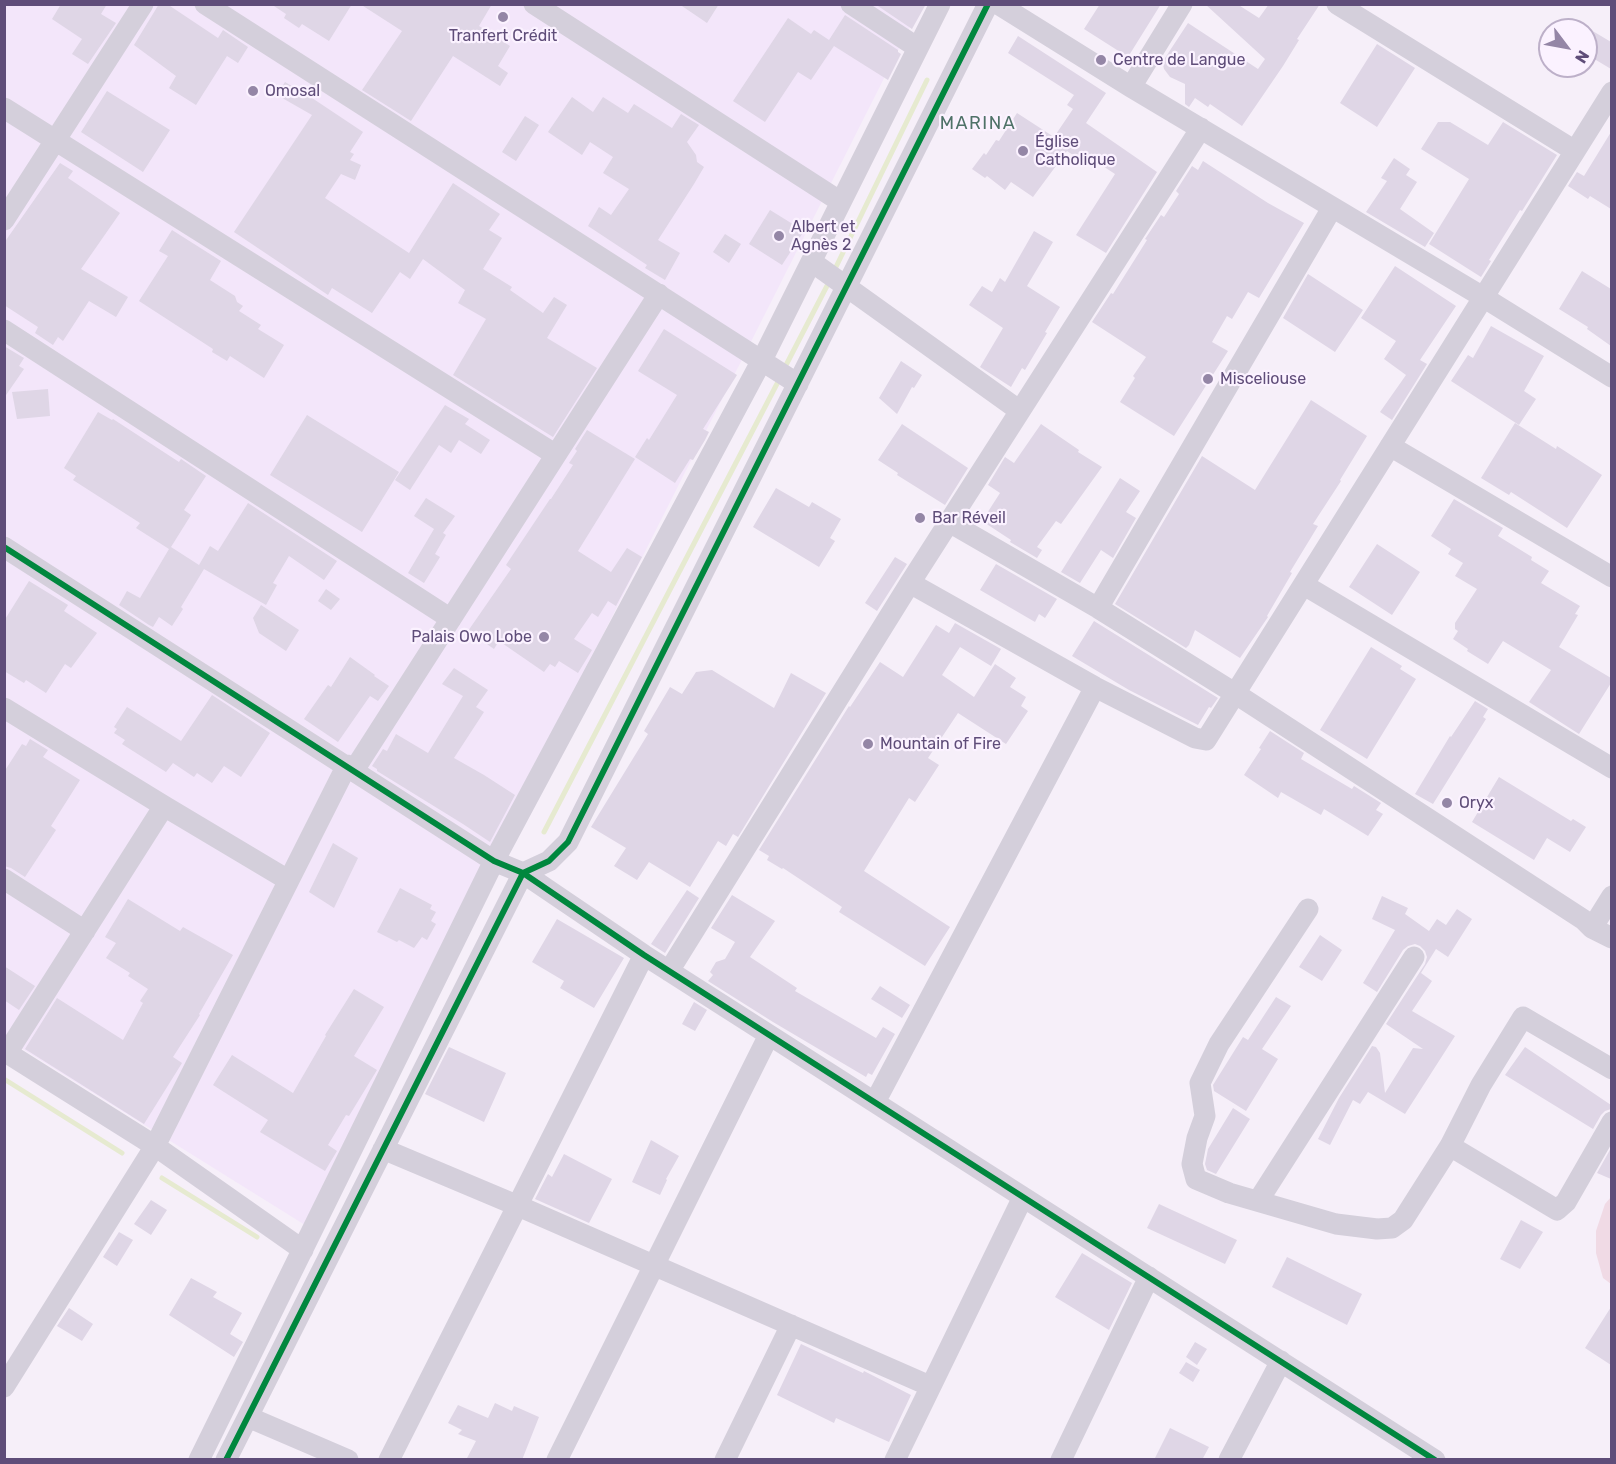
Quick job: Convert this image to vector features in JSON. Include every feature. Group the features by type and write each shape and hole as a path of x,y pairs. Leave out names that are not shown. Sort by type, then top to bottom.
{"street":[{"path":"4,220 143,4"},
{"path":"205,4 798,384"},
{"path":"534,4 841,202"},
{"path":"851,4 918,48"},
{"path":"199,1460 494,861 762,360 940,4"},
{"path":"226,1460 523,873 549,861 567,842 988,4"},
{"path":"998,4 1131,87 1611,376"},
{"path":"1131,87 1182,4"},
{"path":"1337,4 1575,151"},
{"path":"910,583 1095,687 1195,738 1206,740 1611,92"},
{"path":"4,108 556,455"},
{"path":"669,971 910,583 1201,128"},
{"path":"1098,608 1332,208"},
{"path":"812,262 1020,411"},
{"path":"4,1388 156,1146 288,880 350,768 451,619 659,294"},
{"path":"4,330 451,619"},
{"path":"1390,446 1611,577"},
{"path":"949,522 1098,608 1236,694 1584,920 1592,928 1611,938"},
{"path":"4,547 494,861 523,873 644,955 1435,1460"},
{"path":"1304,585 1611,768"},
{"path":"875,1102 1095,687"},
{"path":"4,708 288,880"},
{"path":"164,806 6,1052 156,1146 321,1273"},
{"path":"4,879 85,931"},
{"path":"1592,928 1611,896"},
{"path":"1308,909 1219,1044 1200,1083 1205,1116 1197,1138 1192,1164 1196,1179 1229,1193 1336,1224 1377,1229 1392,1228 1403,1220 1450,1146 1481,1085 1523,1017 1611,1069"},
{"path":"389,1460 644,955"},
{"path":"1258,1202 1414,957"},
{"path":"557,1460 769,1035"},
{"path":"1450,1146 1557,1210 1566,1202 1611,1122"},
{"path":"383,1149 930,1386"},
{"path":"895,1460 1023,1197"},
{"path":"1061,1460 1149,1277"},
{"path":"725,1460 791,1325"},
{"path":"1229,1460 1281,1361"},
{"path":"248,1417 348,1460"}],"shaded area":[{"path":"4,5 921,5 305,1225 5,1038"},
{"path":"1611,1197 1611,1284 1603,1278 1596,1253 1596,1231 1605,1204"}],"building":[{"path":"61,4 107,4 101,14 116,23 88,64 72,54 82,39 52,19"},
{"path":"159,4 167,4 218,38 223,30 248,47 238,63 227,56 196,105 169,88 176,76 134,45"},
{"path":"271,4 352,4 329,41 302,24 299,28 284,18 286,14"},
{"path":"360,4 492,4 479,26 510,46 498,66 508,73 500,86 453,56 411,121 362,90 402,31"},
{"path":"679,4 719,4 707,23"},
{"path":"875,4 926,4 912,29"},
{"path":"1100,4 1161,4 1128,57 1084,29"},
{"path":"1205,4 1237,4 1259,18 1269,4 1320,4 1297,39 1299,40 1283,66 1242,126 1210,104 1208,107 1195,98 1189,107 1185,104 1185,84 1170,77 1164,69 1165,58 1188,23 1258,69 1265,59"},
{"path":"845,15 901,54 888,80 834,46 811,80 798,72 765,122 733,101 788,18 811,34 814,30 829,40"},
{"path":"1598,34 1611,42 1611,69 1598,61"},
{"path":"1018,36 1106,93 1086,123 1157,172 1106,253 1076,235 1115,174 1083,153 1079,159 1067,151 1033,197 1011,182 1005,190 987,176 985,178 972,169 984,153 986,155 996,140 999,141 1017,113 1054,137 1073,109 1067,105 1074,95 1008,53"},
{"path":"1377,44 1415,68 1377,127 1340,103"},
{"path":"285,82 363,132 350,152 354,154 350,160 361,165 355,180 341,174 325,198 409,253 453,183 500,214 489,230 502,238 483,269 512,287 510,290 543,313 554,297 567,305 547,338 597,368 553,437 453,375 486,319 458,303 465,290 423,259 410,279 400,272 372,313 332,288 328,295 234,232 312,115 277,95"},
{"path":"107,91 170,130 143,172 81,132"},
{"path":"572,97 593,112 603,97 628,113 634,104 672,128 681,114 699,125 687,142 696,155 697,162 704,167 658,240 680,253 665,280 645,268 647,265 588,226 599,207 611,215 629,189 603,173 613,157 590,142 582,155 548,132"},
{"path":"525,116 539,125 516,161 502,152"},
{"path":"1438,122 1450,122 1488,145 1503,122 1557,155 1522,211 1520,210 1481,277 1429,244 1469,179 1421,149"},
{"path":"1611,132 1611,209 1590,196 1588,199 1568,186 1577,172 1584,176"},
{"path":"1394,158 1410,169 1406,175 1417,182 1400,209 1434,233 1425,247 1366,212 1387,181 1381,178"},
{"path":"1203,161 1304,223 1259,298 1248,292 1232,319 1227,316 1212,342 1228,351 1174,436 1120,402 1146,357 1092,322 1111,293 1113,294 1161,215 1164,217 1179,194 1176,191 1192,166 1198,170"},
{"path":"60,163 73,171 68,178 120,213 81,269 128,297 116,317 89,301 63,341 58,337 53,345 35,333 38,327 4,305 4,243"},
{"path":"770,210 804,231 782,265 749,244"},
{"path":"172,230 221,261 210,280 235,296 237,302 243,306 239,311 261,325 258,329 284,345 264,378 230,356 227,361 212,352 213,349 139,301 168,256 159,251"},
{"path":"1034,231 1053,242 1027,286 1060,307 1025,370 1022,368 1011,387 980,367 1003,328 969,305 982,286 992,292 1000,278 1005,282"},
{"path":"725,234 741,244 729,263 713,252"},
{"path":"1395,266 1456,306 1420,360 1427,364 1392,420 1380,412 1406,375 1384,359 1396,341 1361,318"},
{"path":"1582,271 1611,289 1611,346 1587,329 1588,327 1559,309"},
{"path":"1308,274 1363,310 1335,352 1283,318"},
{"path":"1491,326 1544,356 1524,391 1536,399 1519,425 1451,381 1468,355 1473,358"},
{"path":"664,329 737,375 703,429 709,432 705,440 675,483 635,457 647,438 649,440 677,395 638,371"},
{"path":"4,346 24,358 19,366 24,369 4,398"},
{"path":"901,361 922,375 914,388 912,387 897,414 879,398"},
{"path":"48,389 50,416 17,419 12,392"},
{"path":"1311,400 1367,436 1313,524 1318,526 1290,572 1292,573 1268,617 1240,658 1195,630 1186,648 1115,604 1202,456 1255,490"},
{"path":"445,405 469,419 465,424 490,440 481,454 459,440 451,453 439,445 410,490 395,480"},
{"path":"98,412 113,419 179,462 181,459 206,476 184,510 191,515 171,547 199,565 210,546 218,551 248,503 337,561 324,580 289,556 273,583 277,585 266,605 204,569 172,626 159,617 153,627 149,625 119,605 127,591 140,598 169,549 136,528 140,523 73,480 76,476 64,468"},
{"path":"307,415 399,472 362,532 270,475"},
{"path":"1515,423 1556,449 1557,446 1602,475 1567,528 1511,492 1509,495 1481,478"},
{"path":"902,424 968,468 945,505 897,475 898,473 878,460"},
{"path":"1041,424 1102,467 1061,524 1056,521 1037,547 1042,550 1037,558 982,521 1000,493 988,485 1005,457 1014,463"},
{"path":"587,430 635,459 578,551 611,572 627,548 642,557 616,606 608,601 598,617 592,613 574,639 592,650 578,673 559,661 555,667 550,664 544,672 499,641 494,649 468,631 511,569 506,565 573,465 569,463"},
{"path":"1120,478 1140,491 1126,512 1136,518 1113,558 1101,550 1080,583 1061,572"},
{"path":"776,488 809,507 812,502 841,519 830,538 835,541 819,567 753,527"},
{"path":"426,498 455,516 443,533 446,535 435,554 440,557 424,583 408,573 434,529 414,516"},
{"path":"1454,499 1503,528 1498,536 1532,557 1531,560 1549,571 1541,583 1580,606 1575,614 1578,615 1559,647 1611,678 1611,683 1579,734 1529,702 1551,670 1503,641 1488,664 1453,639 1458,631 1455,629 1455,623 1477,589 1455,576 1463,563 1448,554 1451,549 1431,536"},
{"path":"1377,544 1420,572 1392,615 1349,587"},
{"path":"895,557 907,564 877,611 865,603"},
{"path":"996,564 1057,599 1045,618 1039,614 1035,622 980,590"},
{"path":"29,581 68,605 64,611 97,633 71,668 65,664 46,693 26,680 24,683 4,671 4,621"},
{"path":"326,589 340,599 331,610 318,601"},
{"path":"261,605 299,630 286,651 259,633 253,618"},
{"path":"1094,621 1218,698 1211,708 1209,707 1198,725 1129,690 1072,656"},
{"path":"955,623 1001,649 991,666 960,647 942,675 974,697 995,664 1016,678 1010,687 1026,697 1021,706 1028,711 1006,744 958,713 928,758 939,765 915,802 909,798 864,871 950,927 925,966 839,912 842,907 767,860 769,856 759,850 849,706 880,662 903,677 936,625 949,633"},
{"path":"1371,647 1402,666 1400,669 1416,679 1367,759 1320,730"},
{"path":"350,657 389,686 378,701 370,696 338,742 304,719 328,685 331,687"},
{"path":"454,668 488,690 476,707 484,712 454,758 515,795 490,842 372,766 383,749 387,751 396,734 428,753 463,696 442,684"},
{"path":"712,670 774,708 791,673 826,693 738,837 733,834 726,846 718,841 690,887 649,862 637,880 614,866 626,848 591,827 648,734 644,731 670,687 682,694 696,672"},
{"path":"212,695 270,733 241,777 224,766 212,783 197,773 194,777 173,763 166,772 122,744 125,740 114,733 117,729 114,727 127,707 181,741"},
{"path":"1475,701 1488,709 1483,717 1486,719 1433,804 1415,794 1450,736"},
{"path":"1270,731 1304,753 1301,759 1352,789 1354,786 1381,803 1376,810 1383,814 1368,836 1324,809 1321,815 1281,792 1278,798 1244,775"},
{"path":"30,739 48,750 43,757 80,780 51,826 56,830 25,877 4,866 4,772 22,744 26,746"},
{"path":"1499,777 1571,821 1573,819 1586,827 1570,852 1547,838 1534,860 1472,822"},
{"path":"333,843 358,858 334,908 309,892"},
{"path":"400,888 432,905 430,909 436,912 431,921 436,924 427,940 422,937 414,948 377,932"},
{"path":"687,890 699,898 665,953 651,944"},
{"path":"732,895 775,921 750,957 797,988 795,991 876,1038 883,1027 895,1034 872,1075 868,1073 866,1077 708,981 713,975 710,972 716,962 725,959 735,942 711,928"},
{"path":"1382,896 1408,908 1405,914 1429,931 1437,919 1446,925 1457,909 1472,919 1448,957 1436,949 1421,973 1432,981 1412,1011 1455,1036 1405,1114 1368,1092 1360,1104 1353,1100 1330,1145 1318,1139 1339,1098 1372,1046 1376,1047 1380,1053 1385,1093 1413,1048 1423,1049 1386,1024 1425,964 1427,957 1425,951 1415,944 1403,950 1377,992 1363,983 1395,930 1372,919"},
{"path":"128,899 180,931 183,927 233,955 200,1015 173,1057 182,1063 144,1124 25,1049 57,998 123,1040 143,1003 140,1001 148,989 128,976 130,973 106,958 116,943 105,937"},
{"path":"557,919 624,958 594,1008 560,988 564,981 532,962"},
{"path":"1320,935 1342,950 1322,981 1299,967"},
{"path":"4,966 35,986 19,1010 4,1000"},
{"path":"880,986 910,1005 902,1018 871,999"},
{"path":"354,989 384,1007 354,1056 377,1070 328,1145 337,1151 325,1171 260,1132 268,1120 213,1085 232,1055 293,1093"},
{"path":"1276,997 1291,1006 1262,1049 1278,1059 1246,1111 1214,1091 1213,1085 1243,1037 1248,1040"},
{"path":"694,1002 707,1010 695,1031 682,1024"},
{"path":"449,1047 506,1073 484,1122 425,1094"},
{"path":"1525,1047 1611,1105 1611,1109 1601,1115 1593,1129 1505,1075"},
{"path":"1233,1108 1250,1119 1216,1174 1207,1170 1205,1164 1208,1149"},
{"path":"651,1140 679,1156 660,1195 632,1182"},
{"path":"1611,1148 1611,1179 1597,1173"},
{"path":"564,1154 612,1179 589,1223 535,1199 548,1174 552,1177"},
{"path":"151,1200 167,1210 151,1235 134,1224"},
{"path":"1159,1204 1237,1240 1225,1264 1147,1228"},
{"path":"1521,1220 1543,1232 1520,1269 1500,1259"},
{"path":"119,1232 133,1240 117,1266 103,1257"},
{"path":"1082,1253 1132,1283 1109,1330 1055,1297"},
{"path":"1287,1257 1362,1294 1347,1325 1272,1287"},
{"path":"191,1278 217,1292 213,1297 242,1313 230,1334 243,1342 234,1357 169,1315"},
{"path":"1611,1307 1611,1365 1585,1348"},
{"path":"69,1308 93,1324 82,1341 57,1326"},
{"path":"1195,1342 1207,1349 1197,1365 1186,1357"},
{"path":"801,1344 863,1373 864,1371 911,1395 889,1442 836,1418 834,1423 777,1395"},
{"path":"1186,1362 1200,1370 1193,1382 1179,1373"},
{"path":"495,1403 512,1411 514,1406 539,1417 522,1460 466,1460 476,1441 458,1434 462,1430 448,1423 458,1405 488,1418"},
{"path":"1170,1428 1209,1447 1202,1460 1154,1460"}],"waterway":[{"path":"834,271 927,80"},
{"path":"784,369 829,282"},
{"path":"544,832 780,378"},
{"path":"4,1079 122,1153"},
{"path":"162,1178 257,1237"}],"cycle path":[{"path":"226,1460 523,873 549,861 568,842 988,4"},
{"path":"4,547 494,861 523,873 644,955 1435,1460"}],"place":[{"name":"Tranfert Crédit","path":"503,17"},
{"name":"Centre de Langue","path":"1101,60"},
{"name":"Omosal","path":"253,91"},
{"name":"Église Catholique","path":"1023,151"},
{"name":"Albert et Agnès 2","path":"779,236"},
{"name":"Misceliouse","path":"1208,379"},
{"name":"Bar Réveil","path":"920,518"},
{"name":"Palais Owo Lobe","path":"544,637"},
{"name":"Mountain of Fire","path":"868,744"},
{"name":"Oryx","path":"1447,803"}],"district":[{"name":"MARINA","path":"978,124"}]}
